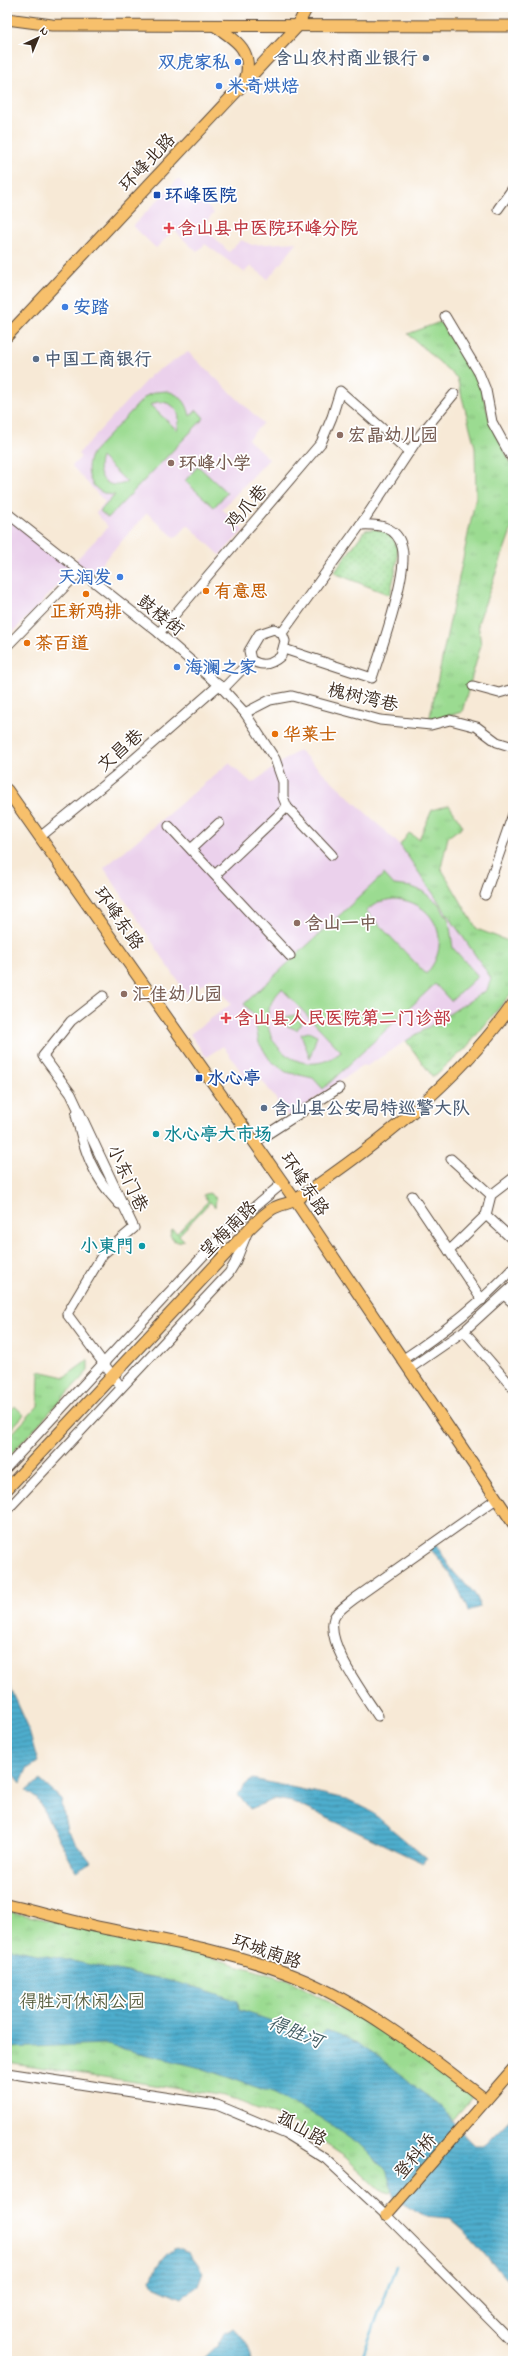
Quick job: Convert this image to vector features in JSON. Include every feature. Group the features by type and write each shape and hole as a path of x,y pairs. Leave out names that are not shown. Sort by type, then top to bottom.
{"main road":[{"name":"环峰北路","path":"7,336 297,27 306,7"},
{"path":"7,19 52,25 297,27 513,26"},
{"path":"215,26 231,37 246,53 248,70 244,83"},
{"name":"环峰东路","path":"7,790 283,1182 513,1523"},
{"name":"望梅南路","path":"7,1489 249,1229 272,1209 295,1200 427,1100 466,1062 498,1025 513,1004"},
{"name":"环城南路","path":"7,1904 98,1926 212,1950 294,1976 352,2005 402,2034 486,2100"},
{"name":"登科桥","path":"386,2215 513,2069"}],"street":[{"path":"498,209 513,188"},
{"path":"445,316 479,373 486,390 492,422 513,460"},
{"name":"鸡爪巷","path":"159,633 321,443 332,417 340,391 409,452"},
{"path":"282,633 360,525 409,452 454,394"},
{"name":"鼓楼街","path":"7,513 159,633 221,687 245,713 275,759 283,782 283,797 287,807"},
{"path":"284,649 372,678 395,599 403,558 402,546 392,531 375,524 360,525"},
{"path":"7,646 80,571"},
{"path":"274,629 282,633 285,641 284,649 278,659 266,665 258,664 251,660 249,651 259,634 274,629"},
{"name":"文昌巷","path":"40,837 221,687 251,660"},
{"path":"473,686 498,693 513,689"},
{"name":"槐树湾巷","path":"245,713 270,700 292,696 380,720 431,725 450,720 477,727 497,742 513,747"},
{"path":"215,875 287,807 332,855"},
{"path":"485,895 513,814"},
{"path":"191,849 219,823"},
{"path":"169,826 290,956"},
{"name":"小东门巷","path":"102,1364 67,1314 103,1254 134,1228 71,1094 43,1056 71,1021 103,996"},
{"path":"255,1142 339,1088"},
{"path":"451,1159 491,1195"},
{"path":"449,1250 486,1215 491,1195 513,1178"},
{"path":"7,1468 229,1228 283,1182"},
{"path":"412,1196 482,1300"},
{"path":"486,1215 513,1240"},
{"path":"7,1510 229,1273 235,1263 249,1229"},
{"path":"402,1360 435,1338 482,1300 513,1268"},
{"path":"409,1369 464,1332 513,1286"},
{"path":"504,1295 513,1303"},
{"path":"464,1332 513,1388"},
{"path":"102,1364 121,1387"},
{"path":"378,1716 334,1644 333,1623 335,1616 354,1599 496,1499"},
{"name":"孤山路","path":"7,2073 217,2105 286,2134 326,2159 386,2215 513,2343"}],"shaded area":[{"name":"含山县中医院环峰分院","path":"178,179 214,213 202,226 229,252 241,240 252,245 298,242 268,279 251,266 244,272 205,244 197,252 174,230 156,248 133,226"},
{"name":"环峰小学","path":"188,352 263,423 248,439 269,459 222,509 244,530 220,555 188,525 175,538 147,513 91,575 75,561 108,527 96,513 105,502 72,466 81,457 78,454 152,374"},
{"path":"7,516 74,569 7,638"},
{"name":"含山一中","path":"299,750 400,845 491,978 487,990 365,1067 363,1065 289,1117 262,1080 252,1087 223,1046 206,1057 190,1034 231,1004 212,978 187,995 104,868 229,763 252,783"}],"green space":[{"path":"440,322 480,385 490,421 513,468 513,525 478,623 481,645 462,712 429,721 476,496 475,447 457,378 408,334"},
{"path":"167,391 180,397 185,403 190,416 197,410 204,418 108,518 100,511 115,495 100,491 91,482 88,468 92,453 146,396 156,392","holes":["157,402 169,404 176,410 179,419 177,430 150,405","101,457 127,482 120,485 114,485 104,480 99,470"]},
{"path":"198,466 227,493 214,507 185,481"},
{"path":"374,529 385,532 392,538 396,545 397,564 390,595 334,573 365,530"},
{"path":"449,805 463,826 448,837 441,868 477,929 513,943 513,991 465,1049 433,1077 406,1041 487,990 491,978 400,845 409,833 419,839 432,810"},
{"path":"384,874 394,885 412,887 422,891 438,903 449,920 453,948 478,976 451,1001 435,984 323,1089 313,1078 286,1072 270,1060 259,1043 254,1015 244,1004","holes":["393,899 408,901 420,907 429,915 436,925 439,937 439,949 434,962 426,974 366,911 378,902","282,989 342,1052 324,1061 307,1063 292,1058 279,1048 271,1035 268,1020 271,1004"]},
{"path":"299,1014 301,1023 297,1030 273,1020"},
{"path":"309,1032 317,1035 310,1058 301,1034"},
{"path":"209,1193 216,1198 215,1207 210,1202 179,1235 184,1240 178,1242 173,1240 170,1235 172,1229 177,1233 208,1201 203,1195"},
{"path":"88,1360 88,1371 7,1458 7,1439 38,1406 39,1371 65,1377"},
{"path":"15,1406 24,1415 9,1431 7,1429 7,1414"},
{"name":"得胜河休闲公园","path":"7,1911 199,1954 291,1981 385,2033 475,2095 391,2193 380,2190 345,2157 296,2124 225,2096 7,2062"}],"water":[{"path":"437,1544 453,1571 476,1596 480,1607 468,1611 453,1578 430,1549"},
{"path":"7,1680 27,1724 38,1762 27,1769 21,1783 7,1766"},
{"path":"253,1779 347,1799 369,1810 426,1858 423,1863 293,1802 275,1799 250,1809 238,1794 245,1785"},
{"path":"40,1780 61,1799 67,1831 91,1862 76,1871 37,1799 26,1791"},
{"name":"得胜河","path":"7,1948 162,1979 203,1989 238,2001 239,2010 320,2037 326,2030 352,2040 386,2062 442,2108 474,2145 484,2145 513,2116 513,2287 464,2231 449,2218 425,2216 395,2198 386,2170 360,2144 319,2117 270,2092 201,2068 103,2044 7,2048"},
{"path":"176,2248 189,2253 203,2272 198,2285 182,2298 154,2286 151,2280 164,2257"},
{"path":"234,2328 246,2343 252,2361 201,2361 217,2346 224,2333"}],"waterway":[{"path":"361,2361 396,2266"}],"place":[{"name":"含山农村商业银行","path":"426,58"},
{"name":"双虎家私","path":"238,62"},
{"name":"米奇烘焙","path":"219,86"},
{"name":"环峰医院","path":"157,195"},
{"name":"含山县中医院环峰分院","path":"169,228"},
{"name":"安踏","path":"65,307"},
{"name":"中国工商银行","path":"36,359"},
{"name":"宏晶幼儿园","path":"340,435"},
{"name":"环峰小学","path":"171,463"},
{"name":"天润发","path":"120,577"},
{"name":"有意思","path":"206,591"},
{"name":"正新鸡排","path":"86,594"},
{"name":"茶百道","path":"27,643"},
{"name":"海澜之家","path":"177,667"},
{"name":"华莱士","path":"275,734"},
{"name":"含山一中","path":"297,923"},
{"name":"汇佳幼儿园","path":"124,994"},
{"name":"含山县人民医院第二门诊部","path":"226,1018"},
{"name":"水心亭","path":"199,1078"},
{"name":"含山县公安局特巡警大队","path":"264,1108"},
{"name":"水心亭大市场","path":"156,1134"},
{"name":"小東門","path":"142,1246"}]}
